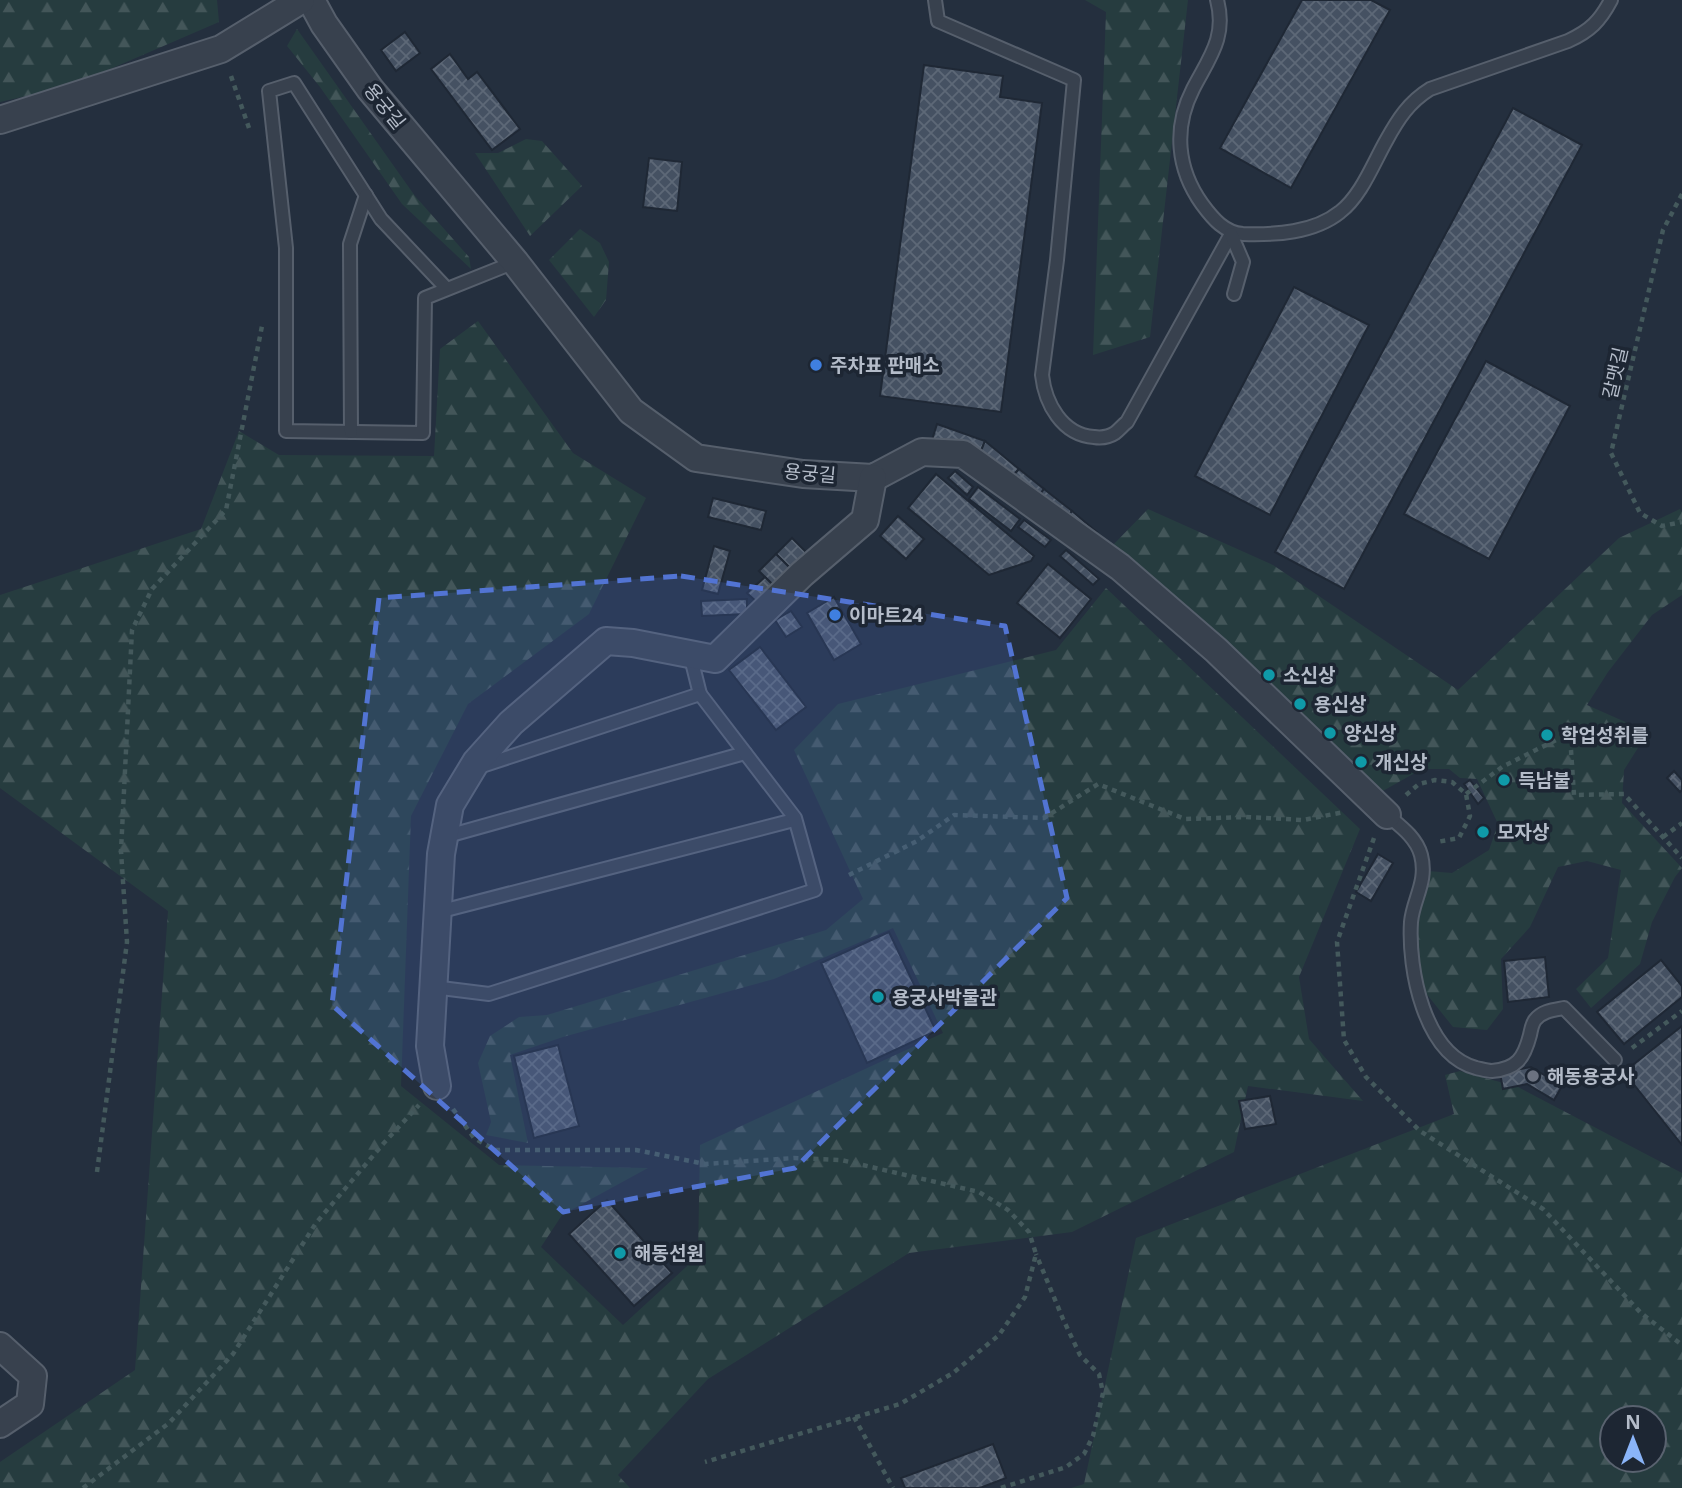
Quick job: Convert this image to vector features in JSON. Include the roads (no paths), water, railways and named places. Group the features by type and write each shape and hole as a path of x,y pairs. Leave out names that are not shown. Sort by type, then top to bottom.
{"street":[{"path":"0,120 221,49 301,0"},
{"name":"용궁길","path":"311,0 324,24 370,89 515,262 631,411 696,458 803,474 873,478"},
{"path":"437,1086 430,1046 441,854 450,805 472,769 511,723 606,641 634,643 715,659 802,575 865,520 873,478 922,452 964,454 1120,567 1216,650 1387,815"},
{"path":"0,1346 33,1376 30,1404 0,1424"}],"lane":[{"path":"935,0 938,20 1074,79 1056,260 1041,374 1044,393 1065,425 1082,436 1102,438 1114,433 1127,422 1231,234"},
{"path":"1217,0 1221,28 1211,59 1192,90 1182,117 1179,138 1181,160 1195,194 1210,215 1231,234 1243,262 1234,294"},
{"path":"1231,234 1268,235 1299,230 1326,221 1342,212 1355,196 1396,122 1413,99 1430,89 1588,32 1601,19 1611,0"},
{"path":"447,289 381,219 294,83 269,90 286,248 286,431 423,433 425,298 515,262"},
{"path":"351,432 350,244 366,195"},
{"path":"433,987 489,994 815,890 795,818 700,694 691,654"},
{"path":"472,769 700,694"},
{"path":"444,836 745,753"},
{"path":"1387,815 1413,837 1421,854 1423,869 1420,895 1411,920 1416,988 1432,1028 1446,1051 1466,1065 1489,1072 1513,1067 1526,1053 1534,1021 1546,1012 1564,1008 1615,1060"},
{"path":"438,912 790,821"}],"place":[{"name":"주차표 판매소","path":"816,365"},
{"name":"이마트24","path":"835,615"},
{"name":"소신상","path":"1269,675"},
{"name":"용신상","path":"1300,704"},
{"name":"양신상","path":"1330,733"},
{"name":"학업성취를","path":"1547,735"},
{"name":"개신상","path":"1361,762"},
{"name":"득남불","path":"1504,780"},
{"name":"모자상","path":"1483,832"},
{"name":"용궁사박물관","path":"878,997"},
{"name":"해동용궁사","path":"1533,1076"},
{"name":"해동선원","path":"620,1253"}]}
